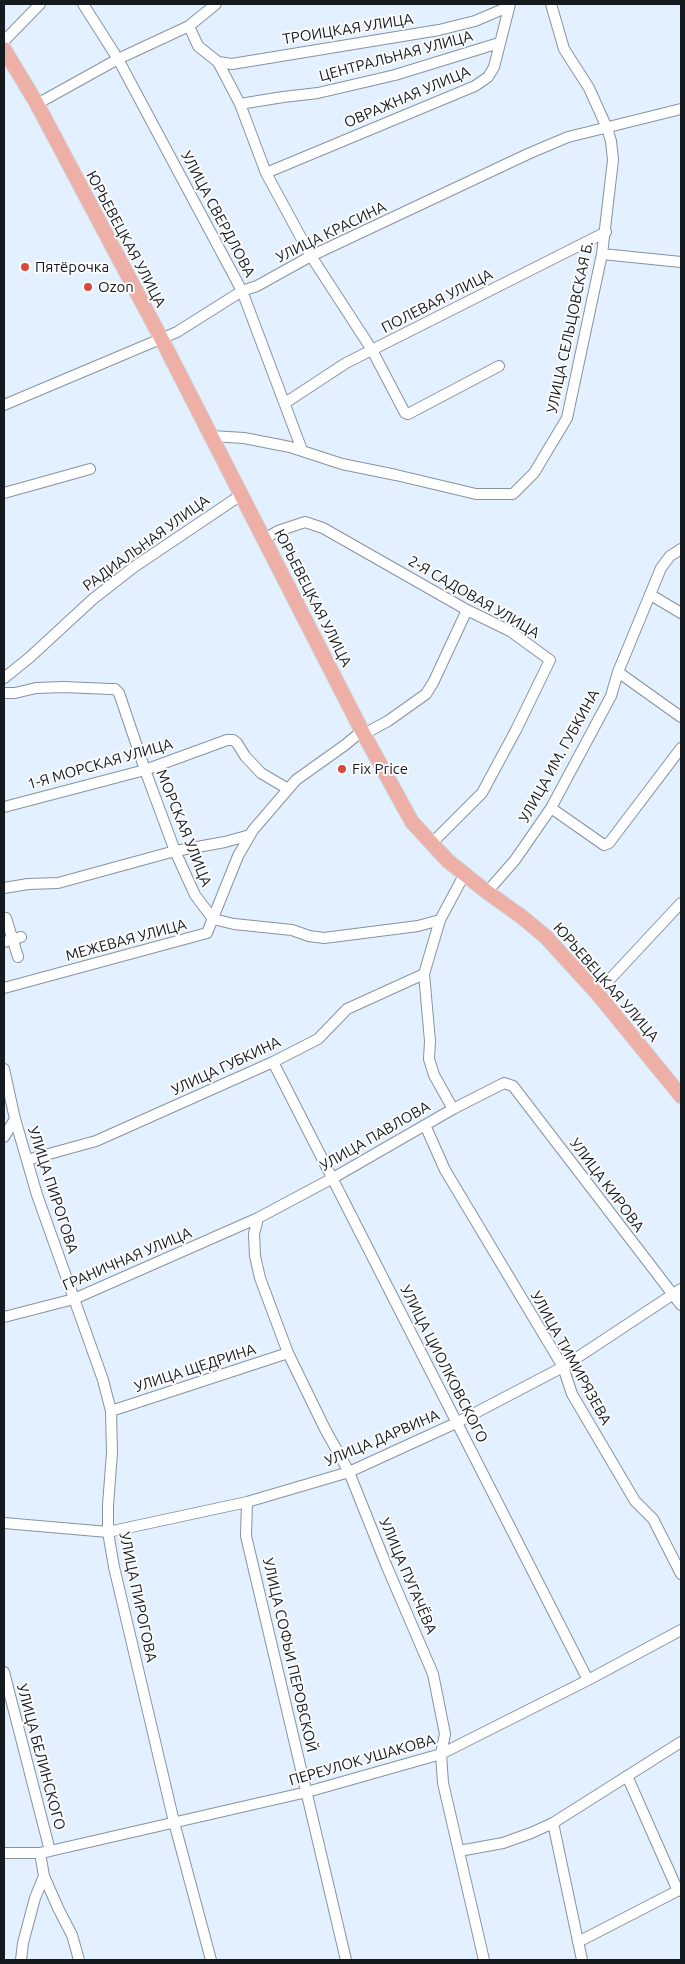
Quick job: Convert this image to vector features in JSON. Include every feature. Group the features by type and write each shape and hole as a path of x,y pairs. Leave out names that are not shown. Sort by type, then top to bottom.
{"main road":[{"name":"ЮРЬЕВЕЦКАЯ УЛИЦА","path":"4,49 37,104 161,338 363,733 406,812 431,844 464,875 546,937 597,993 680,1093"}],"street":[{"path":"4,41 40,4"},
{"name":"УЛИЦА СВЕРДЛОВА","path":"83,4 118,59 242,291 302,450"},
{"path":"37,104 118,59 188,26 216,4"},
{"name":"УЛИЦА СЕЛЬЦОВСКАЯ Б.","path":"211,436 244,438 302,450 342,464 396,474 468,492 513,494 534,473 567,418 606,232 613,160 611,141 607,128 589,88 564,49 551,4"},
{"name":"ОВРАЖНАЯ УЛИЦА","path":"266,173 475,86 488,77 494,67 509,6"},
{"name":"ТРОИЦКАЯ УЛИЦА","path":"218,62 232,64 439,30 475,21 509,6"},
{"path":"188,26 198,46 218,62 240,104 266,173 311,256 372,350 405,414 499,366"},
{"name":"ЦЕНТРАЛЬНАЯ УЛИЦА","path":"240,104 327,91 395,75 499,43"},
{"name":"УЛИЦА КРАСИНА","path":"4,405 177,332 242,291 257,286 311,256 530,153 568,138 681,109"},
{"name":"ПОЛЕВАЯ УЛИЦА","path":"285,403 346,363 606,232"},
{"path":"602,254 681,262"},
{"path":"4,493 90,469"},
{"name":"РАДИАЛЬНАЯ УЛИЦА","path":"4,678 29,658 93,599 120,578 179,535 241,495"},
{"name":"2-Я САДОВАЯ УЛИЦА","path":"264,539 278,531 305,522 324,528 468,610 510,631 550,660 516,730 482,793 431,844"},
{"name":"УЛИЦА ИМ. ГУБКИНА","path":"487,892 515,860 550,808 611,696 618,672 662,568 670,556 681,548"},
{"path":"651,595 681,613"},
{"name":"МЕЖЕВАЯ УЛИЦА","path":"4,988 207,933 238,856 250,835 296,780 363,733 388,721 426,694 433,684 468,610"},
{"path":"618,672 681,717"},
{"name":"МОРСКАЯ УЛИЦА","path":"4,693 48,686 115,689 119,694 175,851 195,896 213,919"},
{"name":"1-Я МОРСКАЯ УЛИЦА","path":"4,807 145,770 227,740 233,740 260,773 288,789"},
{"path":"550,808 604,845 609,843 681,748"},
{"path":"4,888 28,884 58,883 175,851 225,842 250,835"},
{"path":"453,1109 434,1075 429,1059 430,1041 424,974 440,920 464,875"},
{"path":"597,993 681,903"},
{"path":"6,918 18,957"},
{"path":"213,919 234,924 292,930 309,936 324,938 418,926 440,920"},
{"name":"УЛИЦА ГУБКИНА","path":"27,1160 102,1138 272,1062 318,1039 347,1010 424,974"},
{"name":"УЛИЦА ЦИОЛКОВСКОГО","path":"272,1062 333,1178 588,1680"},
{"name":"УЛИЦА ПИРОГОВА","path":"4,1069 15,1119 46,1224 103,1380 111,1411 112,1453 108,1532 114,1567 174,1822 211,1960"},
{"name":"УЛИЦА ПАВЛОВА","path":"258,1218 333,1178 453,1109 504,1083 509,1083"},
{"name":"УЛИЦА КИРОВА","path":"509,1083 677,1292 681,1306"},
{"path":"4,1137 15,1119"},
{"name":"УЛИЦА ТИМИРЯЗЕВА","path":"425,1125 445,1170 563,1367 572,1394 634,1502 653,1520 681,1574"},
{"name":"ГРАНИЧНАЯ УЛИЦА","path":"4,1317 74,1299 258,1218"},
{"name":"УЛИЦА ПУГАЧЁВА","path":"258,1218 254,1234 255,1256 260,1278 288,1353 325,1429 349,1472 433,1674 444,1727 444,1742 441,1754 443,1783 484,1960"},
{"name":"УЛИЦА ДАРВИНА","path":"4,1523 108,1532 247,1502 349,1472 456,1423 563,1367 677,1292"},
{"name":"УЛИЦА ЩЕДРИНА","path":"111,1411 288,1353"},
{"name":"УЛИЦА СОФЬИ ПЕРОВСКОЙ","path":"247,1502 246,1536 346,1960"},
{"name":"ПЕРЕУЛОК УШАКОВА","path":"4,1853 45,1852 307,1792 441,1754 588,1680 681,1630"},
{"name":"УЛИЦА БЕЛИНСКОГО","path":"4,1672 45,1852 44,1876 72,1935 79,1960"},
{"path":"459,1851 503,1843 553,1823 681,1742"},
{"path":"578,1942 680,1890 627,1776"},
{"path":"553,1823 582,1960"},
{"path":"21,1960 23,1943 35,1898 44,1876"}],"place":[{"name":"Пятёрочка","path":"25,267"},
{"name":"Ozon","path":"88,287"},
{"name":"Fix Price","path":"342,769"}]}
